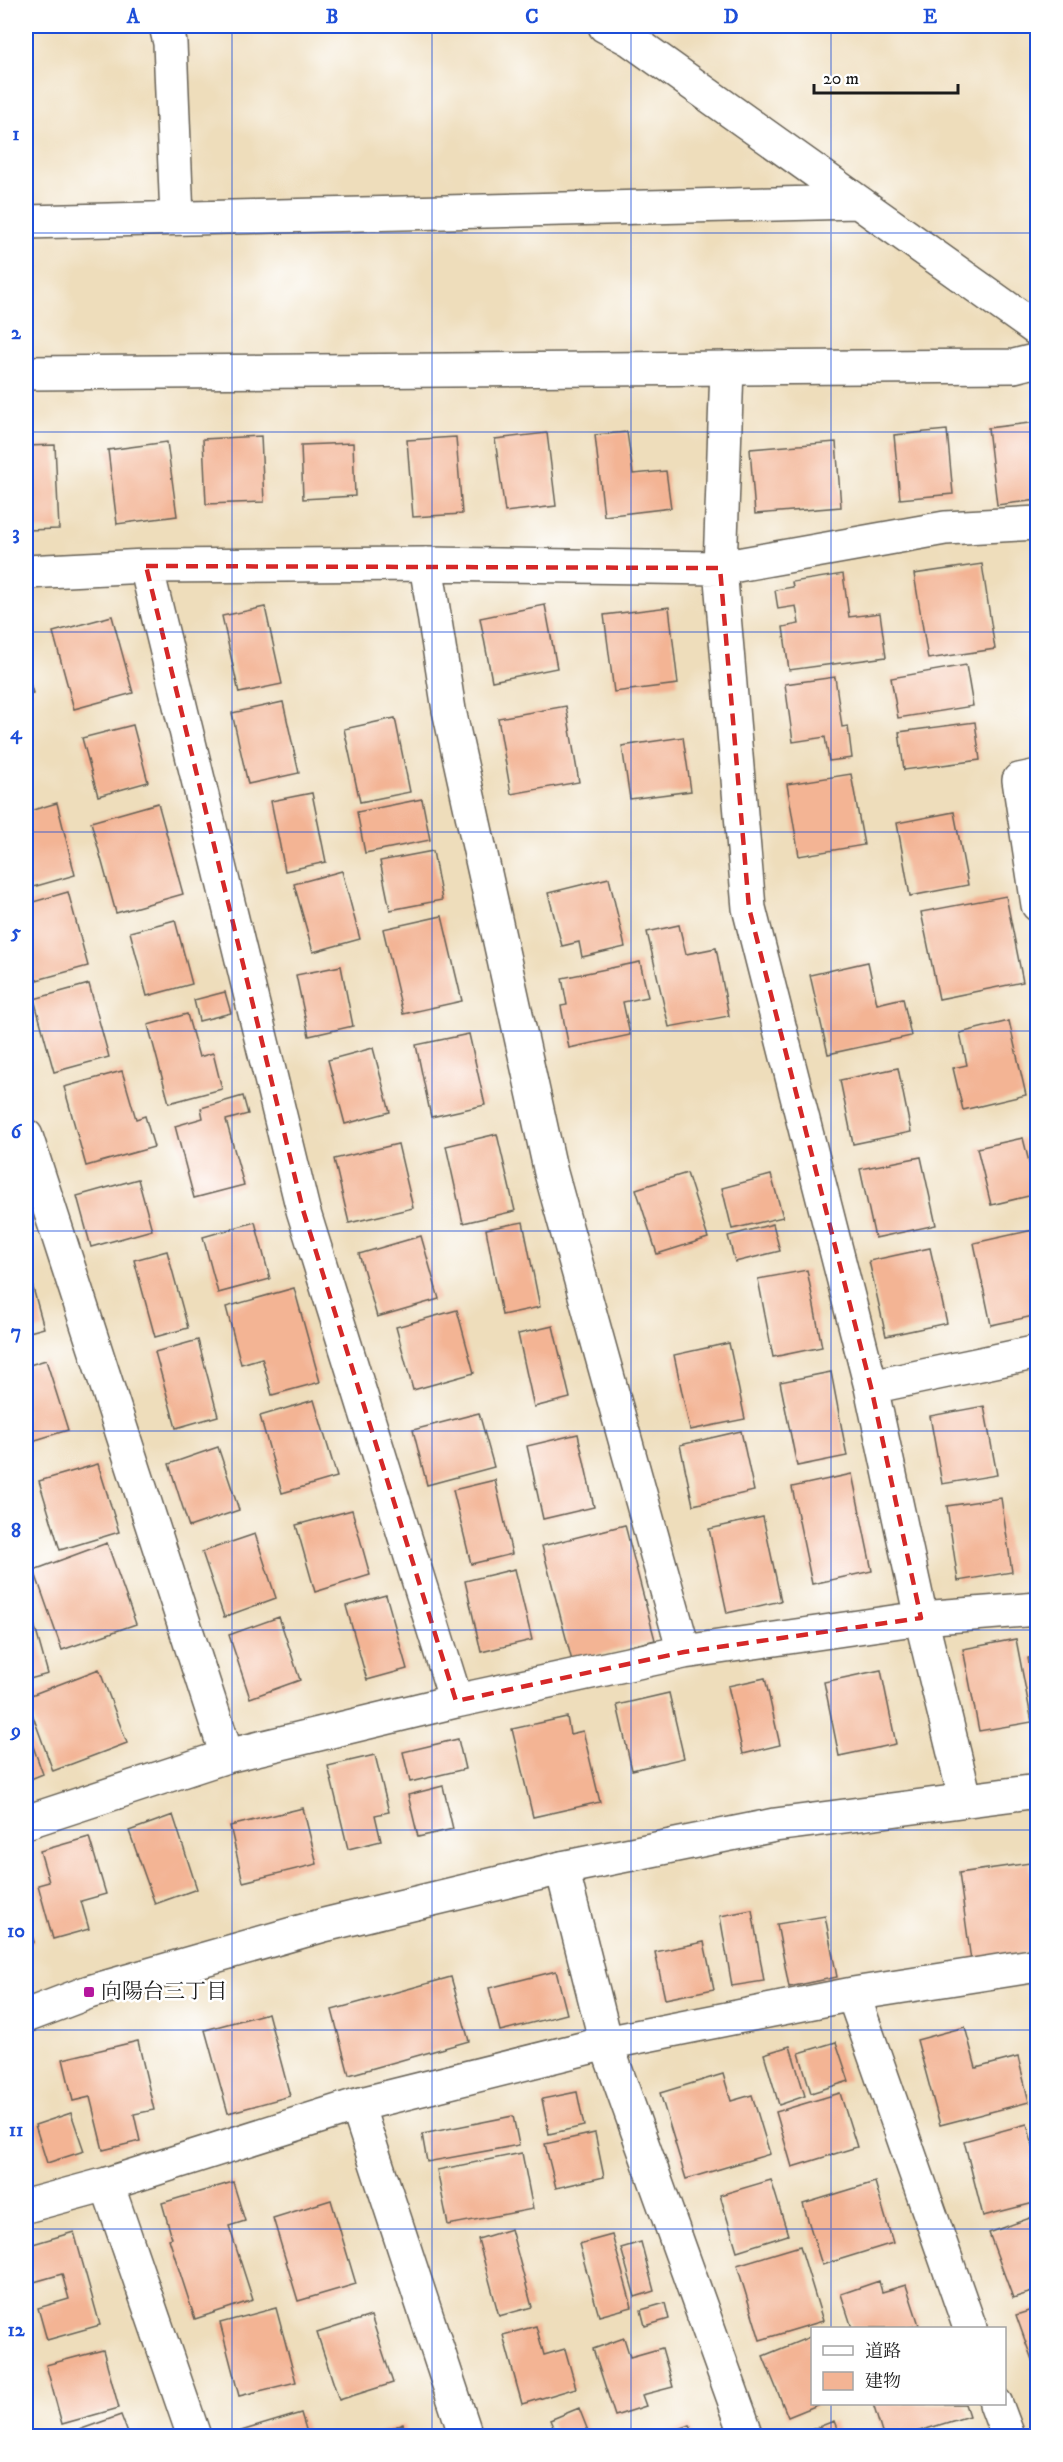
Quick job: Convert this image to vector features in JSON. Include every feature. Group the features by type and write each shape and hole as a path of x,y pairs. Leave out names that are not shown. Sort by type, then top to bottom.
{"street":[{"path":"166,26 170,43 177,218"},
{"path":"605,26 641,47 1038,330"},
{"path":"26,222 857,202"},
{"path":"26,373 1014,366 1038,360"},
{"path":"727,368 720,568 749,908 871,1387 921,1618 965,1798"},
{"path":"26,572 146,566 426,564 720,568 945,528 1038,523"},
{"path":"426,564 449,710 551,1173 684,1652"},
{"path":"146,566 303,1210 456,1701"},
{"path":"1038,776 1019,780 1038,905"},
{"path":"26,1136 227,1756"},
{"path":"871,1387 1038,1352"},
{"path":"26,1822 227,1756 456,1701 684,1652 921,1618 1038,1609"},
{"path":"26,2016 89,1992 324,1925 562,1868 775,1825 965,1798 1038,1791"},
{"path":"562,1868 606,2043 747,2436"},
{"path":"26,2206 106,2184 357,2105 606,2043 853,1994 1038,1965"},
{"path":"853,1994 970,2327"},
{"path":"357,2105 466,2436"},
{"path":"106,2184 194,2436"},
{"path":"997,2405 1008,2436"}],"highlighted area":[{"path":"146,566 720,568 749,908 871,1387 921,1618 684,1652 456,1701 303,1210"}],"building":[{"path":"1038,422 1038,500 997,505 988,428"},
{"path":"947,430 953,494 900,499 894,435"},
{"path":"627,432 633,474 666,471 671,508 604,516 595,435"},
{"path":"547,433 556,506 505,512 495,439"},
{"path":"261,436 264,502 206,504 203,439"},
{"path":"456,437 462,514 413,517 407,440"},
{"path":"167,442 177,516 117,524 108,450"},
{"path":"836,442 841,507 755,514 750,449"},
{"path":"353,443 355,496 303,499 301,445"},
{"path":"55,445 59,529 26,530 26,446"},
{"path":"982,564 995,649 928,659 914,574"},
{"path":"843,574 849,617 880,613 886,657 789,670 783,627 799,624 796,606 778,609 775,590 793,587 792,582"},
{"path":"545,605 557,668 492,681 480,618"},
{"path":"265,607 282,684 239,693 222,616"},
{"path":"669,607 678,684 614,692 604,615"},
{"path":"112,616 133,693 74,709 53,632"},
{"path":"966,665 973,706 898,718 891,678"},
{"path":"26,670 33,693 26,695"},
{"path":"835,677 842,727 848,726 852,758 829,761 825,737 793,742 785,684"},
{"path":"283,702 299,773 248,784 232,713"},
{"path":"566,706 579,782 511,794 498,718"},
{"path":"395,718 410,792 360,802 344,729"},
{"path":"975,722 980,760 904,770 899,732"},
{"path":"133,725 148,782 98,796 82,738"},
{"path":"683,737 691,791 630,799 622,746"},
{"path":"851,774 864,845 799,856 787,784"},
{"path":"312,793 326,862 285,871 271,801"},
{"path":"422,799 430,840 365,853 357,812"},
{"path":"57,803 75,875 26,889 26,812"},
{"path":"158,803 183,894 116,913 91,822"},
{"path":"954,812 968,885 910,896 897,823"},
{"path":"433,851 442,900 390,910 380,861"},
{"path":"342,871 360,939 313,952 294,884"},
{"path":"609,878 625,947 582,957 579,942 562,946 548,893"},
{"path":"68,892 88,966 26,983 26,904"},
{"path":"1006,896 1023,982 939,999 921,912"},
{"path":"442,916 462,1001 403,1014 383,929"},
{"path":"175,920 192,984 147,996 130,932"},
{"path":"679,925 686,954 716,948 729,1016 669,1027 647,932"},
{"path":"640,962 648,997 623,1002 630,1035 569,1048 561,1006 567,1005 562,978"},
{"path":"868,962 877,1004 903,998 911,1036 828,1054 810,975"},
{"path":"341,966 353,1026 309,1036 296,975"},
{"path":"89,984 109,1057 54,1072 34,999"},
{"path":"225,992 231,1013 199,1021 194,1000"},
{"path":"187,1014 199,1057 213,1053 222,1089 169,1103 148,1025"},
{"path":"1009,1021 1026,1095 963,1110 953,1068 967,1065 960,1033"},
{"path":"469,1034 485,1105 431,1117 416,1045"},
{"path":"373,1048 390,1112 345,1124 328,1060"},
{"path":"898,1068 911,1132 853,1144 840,1080"},
{"path":"122,1071 136,1119 145,1116 154,1147 86,1166 64,1087"},
{"path":"243,1096 248,1114 226,1120 244,1185 194,1198 175,1126 203,1118 201,1108"},
{"path":"497,1134 515,1211 463,1223 446,1146"},
{"path":"1023,1138 1037,1194 991,1205 977,1148"},
{"path":"398,1144 413,1208 349,1223 334,1159"},
{"path":"921,1157 936,1225 875,1238 860,1169"},
{"path":"687,1173 708,1238 657,1254 636,1189"},
{"path":"771,1175 783,1217 732,1229 722,1188"},
{"path":"138,1179 152,1230 91,1247 77,1196"},
{"path":"255,1222 270,1279 218,1293 203,1237"},
{"path":"523,1222 540,1307 502,1315 486,1229"},
{"path":"773,1224 780,1251 735,1262 728,1236"},
{"path":"1038,1229 1038,1315 991,1325 974,1243"},
{"path":"421,1236 439,1299 377,1317 359,1254"},
{"path":"930,1248 947,1323 886,1336 869,1261"},
{"path":"167,1251 188,1328 155,1337 134,1260"},
{"path":"807,1270 822,1347 773,1357 758,1279"},
{"path":"30,1277 44,1328 26,1333 26,1278"},
{"path":"294,1288 320,1382 272,1395 262,1358 241,1364 226,1307"},
{"path":"457,1310 474,1373 413,1390 396,1327"},
{"path":"553,1326 570,1398 534,1407 518,1334"},
{"path":"198,1340 218,1416 176,1428 155,1352"},
{"path":"729,1343 745,1419 690,1430 674,1355"},
{"path":"46,1360 68,1430 26,1443 26,1366"},
{"path":"831,1372 847,1456 797,1466 780,1382"},
{"path":"314,1400 337,1477 282,1493 260,1416"},
{"path":"984,1406 997,1475 942,1484 930,1416"},
{"path":"479,1413 494,1467 427,1485 413,1430"},
{"path":"741,1431 754,1491 693,1505 680,1445"},
{"path":"578,1434 594,1507 543,1519 527,1446"},
{"path":"218,1447 239,1510 189,1527 169,1464"},
{"path":"98,1464 119,1532 60,1550 39,1481"},
{"path":"852,1474 872,1571 812,1584 792,1487"},
{"path":"495,1480 512,1554 471,1564 453,1490"},
{"path":"1001,1498 1012,1572 958,1581 947,1506"},
{"path":"352,1510 370,1575 315,1592 296,1525"},
{"path":"763,1517 781,1601 727,1613 709,1529"},
{"path":"625,1525 655,1640 572,1661 542,1546"},
{"path":"255,1534 276,1598 224,1617 202,1552"},
{"path":"107,1543 136,1624 62,1650 34,1570"},
{"path":"515,1569 532,1640 481,1652 465,1581"},
{"path":"386,1595 407,1669 367,1680 346,1606"},
{"path":"31,1613 48,1674 26,1680 26,1615"},
{"path":"279,1617 300,1680 250,1698 229,1635"},
{"path":"1016,1639 1032,1722 979,1731 963,1649"},
{"path":"1038,1656 1038,1701 1036,1701 1028,1658"},
{"path":"99,1669 127,1743 53,1771 26,1697"},
{"path":"881,1670 896,1744 839,1756 824,1682"},
{"path":"765,1678 780,1745 743,1754 728,1686"},
{"path":"669,1693 684,1758 632,1770 617,1705"},
{"path":"567,1717 570,1734 583,1731 600,1802 533,1817 512,1729"},
{"path":"26,1727 43,1774 26,1781"},
{"path":"458,1739 465,1769 410,1782 403,1752"},
{"path":"375,1755 389,1812 375,1815 381,1841 348,1849 328,1766"},
{"path":"443,1786 453,1829 418,1837 408,1795"},
{"path":"303,1808 317,1864 243,1882 230,1826"},
{"path":"173,1815 197,1889 155,1904 129,1831"},
{"path":"89,1837 106,1894 81,1901 89,1929 53,1939 38,1885 49,1882 40,1851"},
{"path":"1030,1863 1038,1920 1038,1951 971,1961 959,1873"},
{"path":"752,1910 764,1981 732,1986 720,1916"},
{"path":"825,1916 837,1977 789,1987 777,1924"},
{"path":"26,1918 34,1942 26,1946"},
{"path":"704,1942 714,1989 665,1999 655,1952"},
{"path":"556,1971 567,2014 500,2031 489,1988"},
{"path":"451,1977 469,2041 349,2075 332,2010"},
{"path":"268,2013 290,2096 228,2113 205,2030"},
{"path":"965,2027 976,2068 1018,2057 1029,2102 940,2125 917,2040"},
{"path":"138,2041 154,2110 134,2114 140,2141 103,2150 90,2097 73,2101 63,2059"},
{"path":"836,2042 849,2081 811,2093 799,2053"},
{"path":"790,2046 805,2096 779,2105 764,2054"},
{"path":"723,2074 731,2101 752,2095 770,2154 686,2179 660,2093"},
{"path":"577,2092 584,2126 549,2134 542,2099"},
{"path":"840,2093 857,2147 792,2167 776,2112"},
{"path":"71,2113 84,2151 47,2163 35,2125"},
{"path":"513,2116 519,2145 427,2162 422,2134"},
{"path":"1027,2124 1038,2164 1038,2202 983,2216 964,2141"},
{"path":"595,2133 604,2177 556,2188 545,2144"},
{"path":"522,2153 533,2209 448,2225 437,2170"},
{"path":"771,2180 788,2235 737,2251 720,2195"},
{"path":"233,2182 245,2221 229,2226 253,2300 195,2319 169,2239 172,2238 162,2203"},
{"path":"875,2182 893,2243 822,2265 803,2204"},
{"path":"331,2200 356,2284 298,2301 273,2218"},
{"path":"1038,2215 1038,2290 1013,2298 989,2233"},
{"path":"511,2229 532,2307 499,2316 478,2239"},
{"path":"74,2232 100,2325 47,2340 38,2308 69,2299 62,2274 34,2282 26,2246"},
{"path":"612,2235 632,2307 599,2316 579,2244"},
{"path":"641,2242 654,2291 635,2297 621,2248"},
{"path":"800,2246 823,2321 760,2340 737,2265"},
{"path":"879,2281 882,2292 906,2285 919,2325 852,2327 841,2294"},
{"path":"665,2303 669,2319 645,2326 641,2310"},
{"path":"276,2308 296,2382 239,2396 220,2323"},
{"path":"1038,2308 1038,2374 1037,2374 1016,2315"},
{"path":"371,2316 393,2383 339,2400 317,2333"},
{"path":"536,2326 544,2355 565,2349 576,2388 522,2404 503,2335"},
{"path":"811,2336 811,2405 818,2405 788,2417 763,2356"},
{"path":"624,2338 630,2357 662,2348 673,2387 642,2395 646,2406 615,2416 593,2349"},
{"path":"103,2350 119,2408 62,2424 46,2365"},
{"path":"873,2405 965,2405 969,2416 903,2436 883,2436"},
{"path":"579,2408 590,2436 557,2436 550,2420"},
{"path":"301,2413 308,2436 242,2436 241,2431"},
{"path":"121,2415 129,2436 62,2436"},
{"path":"834,2421 840,2436 795,2436"},
{"path":"403,2424 407,2436 368,2436"},
{"path":"690,2425 694,2436 660,2436"}],"place":[{"name":"向陽台三丁目","path":"89,1992"}]}
